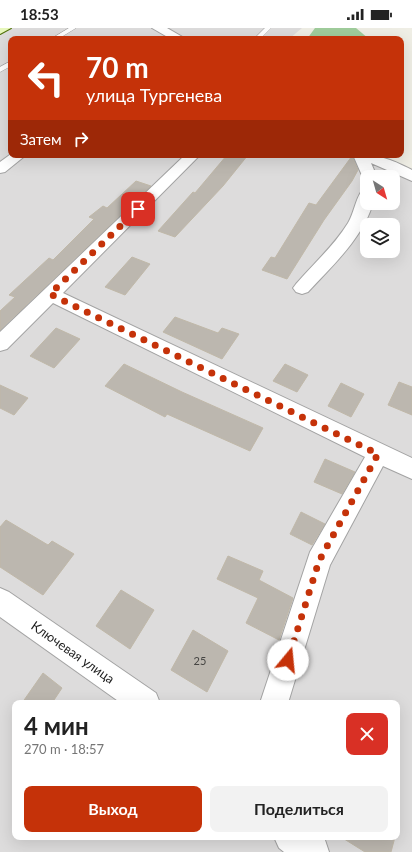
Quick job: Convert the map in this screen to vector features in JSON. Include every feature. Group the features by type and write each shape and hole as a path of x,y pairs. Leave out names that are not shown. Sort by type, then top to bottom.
{"street":[{"path":"0,31 5,28"},
{"path":"158,28 173,36"},
{"path":"0,169 15,158"},
{"path":"0,344 190,158"},
{"path":"361,158 366,170"},
{"path":"372,158 387,162 412,176"},
{"path":"302,288 346,237 364,210"},
{"path":"50,294 378,454 412,469"},
{"path":"275,700 319,561 378,454"},
{"name":"Ключевая улица","path":"0,601 142,700"},
{"path":"295,840 313,852"}],"lane":[{"path":"59,36 73,28"},
{"path":"260,36 268,28"}],"shaded area":[{"path":"0,28 302,28 293,36 8,36 8,158 370,158 387,163 412,176 412,852 0,852"}],"green space":[{"path":"315,28 356,28 365,36 309,36"}],"building":[{"path":"224,158 246,158 223,186 175,237 158,231 193,192 195,193"},
{"path":"351,158 353,158 358,170 287,279 262,270 271,257 275,258 309,203 316,205"},
{"path":"136,181 151,186 0,330 0,311 15,297 9,295 49,258 53,260 94,219 89,217 103,206 107,208"},
{"path":"132,257 150,264 125,295 105,287"},
{"path":"175,317 218,333 222,328 239,334 222,359 163,332"},
{"path":"56,328 80,339 54,368 30,356"},
{"path":"124,364 263,428 250,451 167,414 165,417 105,386"},
{"path":"285,364 308,375 297,392 273,381"},
{"path":"399,382 412,387 412,415 388,405"},
{"path":"341,383 364,394 351,417 328,406"},
{"path":"0,385 28,398 14,415 0,408"},
{"path":"325,459 355,472 342,494 314,482"},
{"path":"301,512 325,524 312,545 290,534"},
{"path":"6,520 48,545 52,541 74,554 43,595 0,567 0,527"},
{"path":"228,556 263,571 259,580 293,598 279,640 246,623 258,598 217,579"},
{"path":"121,590 154,610 130,649 96,626"},
{"path":"193,630 228,651 207,692 171,670"},
{"path":"43,673 62,688 54,700 24,700"},
{"path":"346,840 394,840 391,852 365,852"}],"route":[{"path":"138,209 50,294 378,454 319,561 288,660"}]}
